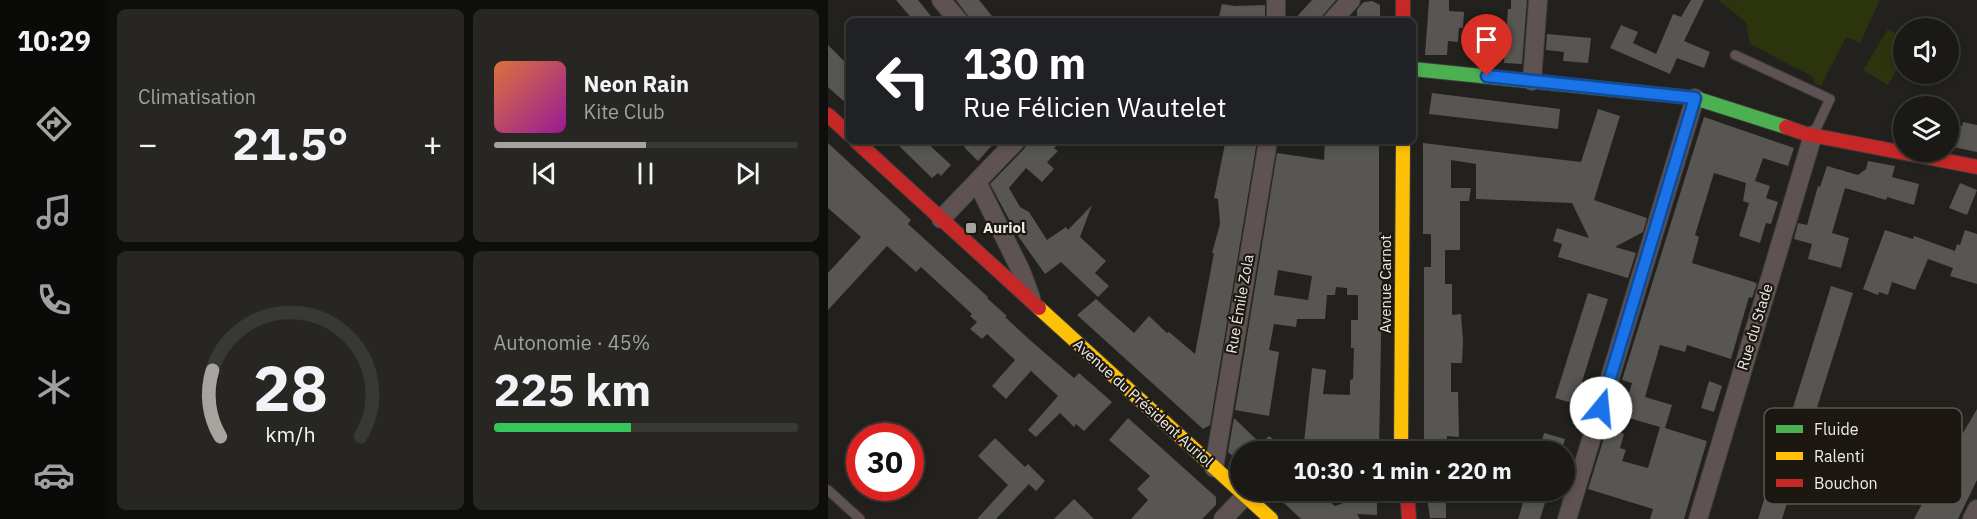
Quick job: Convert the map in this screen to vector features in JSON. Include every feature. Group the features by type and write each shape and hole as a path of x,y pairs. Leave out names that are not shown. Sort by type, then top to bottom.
{"main road":[{"path":"1403,0 1403,18"},
{"path":"1416,69 1695,98 1812,135 1977,167"},
{"path":"828,115 846,132"},
{"name":"Avenue du Président Auriol","path":"859,144 1230,483"},
{"name":"Avenue Carnot","path":"1402,441 1403,144"},
{"name":"Avenue du Président Auriol","path":"1250,501 1262,519"},
{"name":"Avenue du Président Auriol","path":"1250,501 1271,519"},
{"path":"1396,519 1397,501"},
{"path":"1408,501 1409,519"}],"street":[{"path":"941,0 956,18"},
{"path":"1276,0 1276,18"},
{"path":"1335,18 1351,0"},
{"path":"1532,81 1538,0"},
{"path":"1567,519 1695,98"},
{"name":"Rue du Stade","path":"1698,519 1812,135"},
{"path":"941,219 1013,144"},
{"name":"Rue Émile Zola","path":"1214,468 1268,144"},
{"name":"Avenue du Président Auriol","path":"977,182 1021,272 1033,303"},
{"path":"1223,519 1248,501"},
{"path":"1972,519 1977,509"}],"lane":[{"path":"1735,55 1830,99 1812,135"},
{"path":"828,490 860,519"}],"green space":[{"path":"1718,0 1880,0 1860,43 1846,37 1821,86 1814,83 1813,77 1750,44 1746,22"},
{"path":"1888,29 1893,32 1893,77 1888,85 1863,70"}],"building":[{"path":"896,0 918,0 933,18 911,18"},
{"path":"956,0 979,0 994,18 970,18"},
{"path":"1312,0 1336,0 1321,18 1296,18"},
{"path":"1429,0 1449,0 1449,11 1464,12 1463,28 1459,28 1458,42 1448,41 1447,55 1425,55"},
{"path":"1511,0 1527,0 1522,64 1504,63 1508,9 1511,9"},
{"path":"1691,0 1704,0 1684,41 1710,52 1704,68 1677,58 1670,74 1610,48 1621,25 1638,32 1633,43 1656,54 1673,14 1681,17"},
{"path":"1372,1 1380,5 1380,18 1357,18 1357,10 1364,2"},
{"path":"1222,4 1265,5 1265,18 1219,18"},
{"path":"1547,34 1591,38 1588,63 1563,61 1564,52 1546,50"},
{"path":"828,45 846,63 846,103 828,87"},
{"path":"1432,93 1560,109 1558,129 1429,114"},
{"path":"1598,109 1620,116 1594,200 1647,218 1643,232 1615,247 1636,253 1628,278 1558,257 1562,244 1553,241 1557,228 1589,238 1572,203 1476,199 1476,164 1451,160 1451,188 1471,188 1469,201 1460,201 1460,250 1445,250 1445,284 1452,284 1452,315 1461,314 1462,363 1451,363 1451,392 1458,392 1459,437 1447,436 1447,441 1424,441 1424,267 1431,267 1431,234 1423,234 1423,143 1581,162"},
{"path":"1704,117 1794,148 1788,166 1763,158 1755,181 1770,186 1766,198 1778,202 1771,224 1766,223 1760,243 1739,236 1749,203 1743,201 1746,183 1714,173 1695,235 1699,237 1692,263 1757,284 1752,298 1749,297 1731,359 1687,345 1685,352 1660,345 1645,397 1672,405 1665,428 1707,441 1684,519 1650,519 1653,509 1588,489 1607,428 1624,434 1620,448 1626,450 1622,461 1648,468 1660,427 1622,416 1632,383 1622,380"},
{"path":"1963,122 1977,125 1977,152 1959,148 1959,125 1962,126"},
{"path":"828,143 911,220 908,224 988,297 1007,316 1005,317 1031,341 1074,378 1079,373 1112,402 1084,431 1076,424 1074,427 1060,413 1036,437 1028,430 1058,396 1031,371 1006,399 992,386 1015,360 987,334 982,339 970,329 977,322 970,316 972,314 921,267 916,272 887,246 828,310 828,273 861,237 828,208"},
{"path":"897,144 928,144 951,165 941,176 938,173 932,178"},
{"path":"967,144 993,144 978,161 964,147"},
{"path":"1027,144 1059,144 1054,148 1058,151 1047,162 1054,169 1042,182 1026,168 1009,188 1020,207 1029,212 1047,240 1066,227 1068,230 1092,205 1080,237 1106,261 1095,273 1109,286 1098,297 1061,262 1045,274 1018,236 990,184"},
{"path":"1225,144 1234,146 1234,144 1257,144 1210,425 1203,429 1077,315 1096,299 1134,333 1149,316 1195,354 1214,253 1212,253 1220,224 1218,199 1214,198"},
{"path":"1325,144 1379,144 1379,232 1382,232 1379,441 1304,441 1312,368 1326,370 1323,394 1350,395 1354,348 1351,348 1351,320 1358,320 1358,295 1347,295 1347,288 1336,287 1335,295 1327,295 1325,319 1297,319 1296,327 1274,324 1269,350 1279,352 1269,416 1235,410 1277,153 1324,160","holes":["1278,270 1312,276 1308,300 1274,295"]},
{"path":"1868,161 1895,166 1892,177 1919,184 1914,205 1887,197 1886,200 1845,188 1832,233 1849,238 1841,268 1808,259 1812,244 1794,239 1798,223 1807,225 1818,186 1820,187 1827,166 1858,175 1866,169"},
{"path":"1960,183 1977,190 1967,215 1949,208"},
{"path":"1885,230 1913,239 1914,236 1955,251 1957,244 1960,245 1965,230 1977,234 1977,284 1950,276 1953,268 1928,259 1915,290 1892,282 1888,295 1879,292 1878,295 1863,289"},
{"path":"1831,286 1853,293 1817,408 1793,408"},
{"path":"1588,293 1608,299 1575,404 1555,398"},
{"path":"1709,381 1722,386 1714,412 1701,408"},
{"path":"1977,409 1977,480 1958,519 1914,519 1922,504 1962,504 1962,435"},
{"path":"1128,418 1216,497 1216,505 1202,519 1131,519 1148,500 1137,489 1150,476 1109,440"},
{"path":"1234,418 1258,441 1230,441 1230,454 1228,452"},
{"path":"1544,433 1565,439 1564,441 1542,441"},
{"path":"1269,436 1275,441 1264,441"},
{"path":"995,438 1025,467 1028,464 1045,481 1036,491 1029,484 996,519 977,519 1008,485 978,456"},
{"path":"1074,499 1094,519 1054,519"},
{"path":"1764,500 1764,504 1787,504 1782,519 1758,519"},
{"path":"1282,501 1329,501 1335,506 1349,501 1377,501 1377,515 1357,514 1360,519 1301,519"},
{"path":"1428,501 1446,501 1446,518 1430,518"},
{"path":"1524,501 1546,501 1540,519 1518,519"}],"traffic: fast":[{"path":"1416,69 1695,98 1786,127"}],"traffic: slow":[{"path":"1401,441 1403,144"},
{"path":"1039,308 1271,519"}],"traffic: jam":[{"path":"1403,0 1403,18"},
{"path":"828,115 846,131"},
{"path":"1786,127 1806,134 1977,167"},
{"path":"859,144 1039,308"},
{"path":"1408,501 1409,519"}],"place":[{"name":"Auriol","path":"971,228"}],"route":[{"path":"1487,76 1695,98 1601,408"}]}
